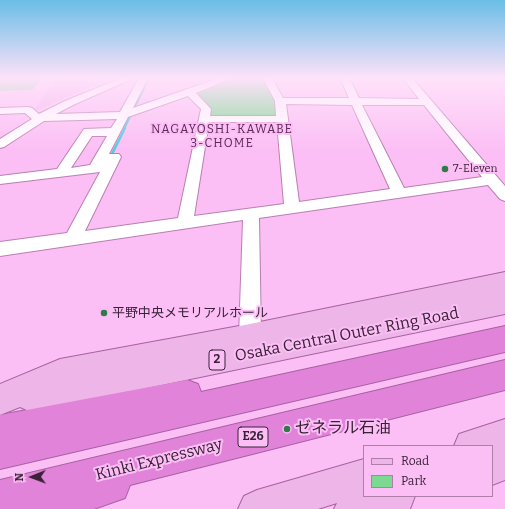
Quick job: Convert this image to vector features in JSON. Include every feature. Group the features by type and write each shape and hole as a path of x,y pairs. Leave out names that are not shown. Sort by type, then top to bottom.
{"highway":[{"path":"0,452 505,339"},
{"path":"0,431 356,363 462,349"},
{"name":"Kinki Expressway","path":"0,499 505,375"},
{"path":"38,509 275,431"}],"main road":[{"path":"0,402 60,374 250,337 505,282"},
{"name":"Osaka Central Outer Ring Road","path":"0,402 505,303"},
{"path":"474,445 505,436"},
{"path":"493,467 505,464"},
{"path":"257,509 363,478"},
{"path":"353,509 394,497"}],"street":[{"path":"0,137 68,102"},
{"path":"0,144 38,117 73,102"},
{"path":"73,238 106,173 135,102"},
{"path":"0,180 95,169 115,132 138,102"},
{"path":"0,111 28,110 38,117 130,114 163,102"},
{"path":"185,223 206,109 199,102"},
{"path":"280,102 292,209"},
{"path":"355,102 399,192"},
{"path":"410,102 428,102 505,196"},
{"path":"204,119 282,119"},
{"path":"61,173 88,132 115,132"},
{"path":"0,187 106,173"},
{"path":"0,249 492,180"},
{"path":"250,214 250,337"},
{"path":"407,497 410,509"}],"shaded area":[{"path":"40,102 56,102 37,110 35,109"}],"green space":[{"path":"201,102 276,102 278,116 274,117 208,117"}],"waterway":[{"path":"124,129 137,102"},
{"path":"110,158 125,128"}],"place":[{"name":"7-Eleven","path":"445,169"},
{"name":"平野中央メモリアルホール","path":"104,313"},
{"name":"ゼネラル石油","path":"287,429"}],"district":[{"name":"NAGAYOSHI-KAWABE 3-CHOME","path":"222,137"}]}
